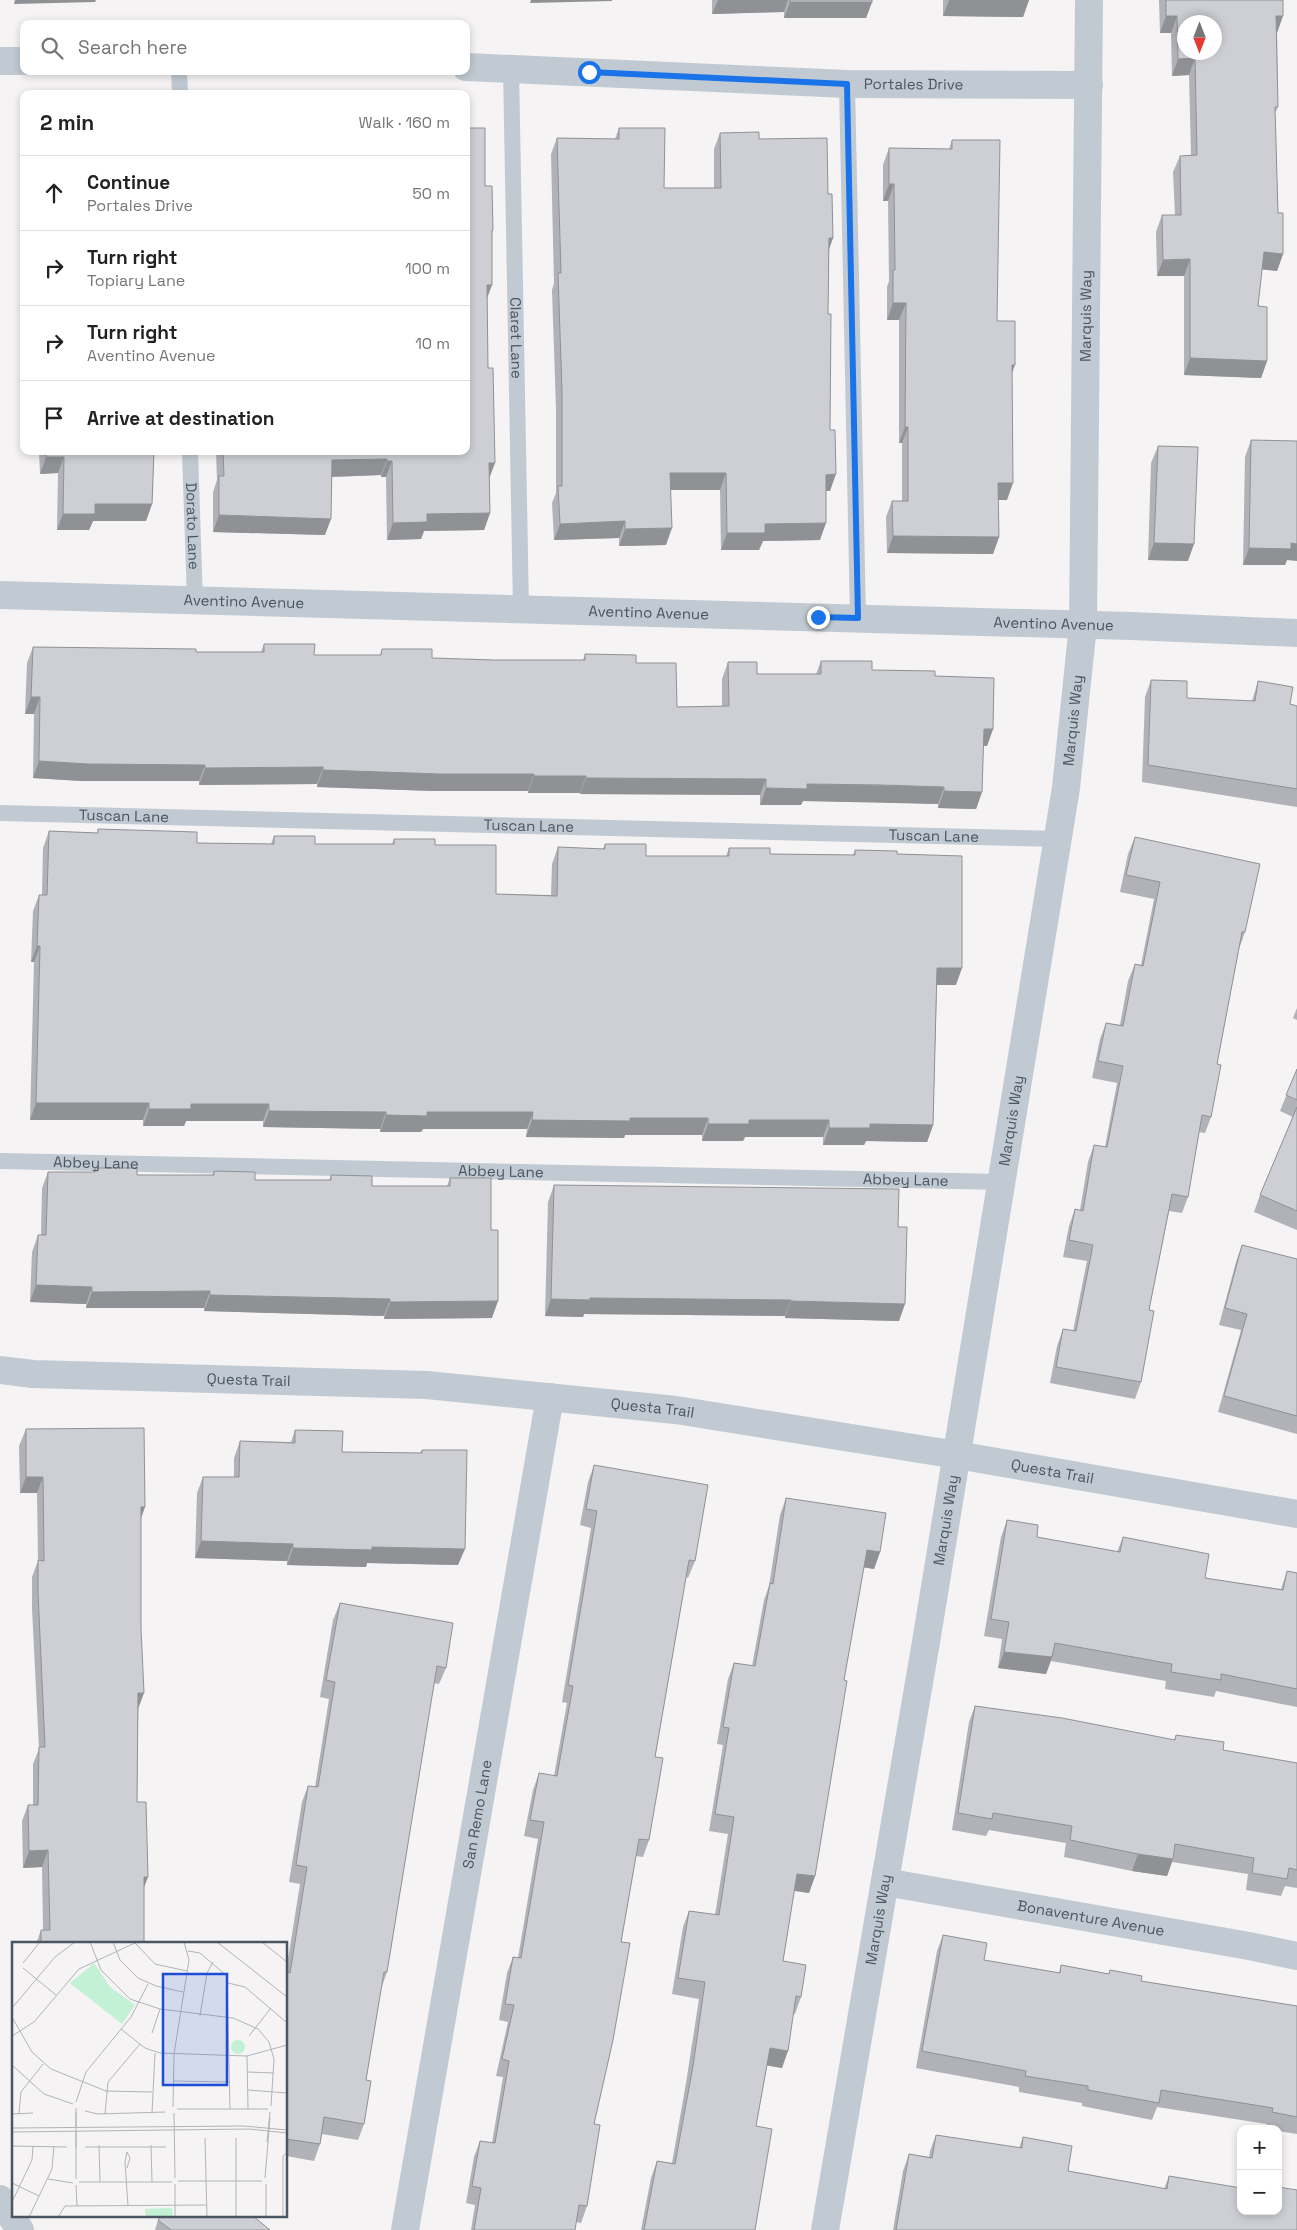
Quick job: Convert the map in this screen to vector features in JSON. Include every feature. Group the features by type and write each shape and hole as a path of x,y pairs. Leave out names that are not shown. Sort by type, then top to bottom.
{"street":[{"name":"Marquis Way","path":"825,2230 957,1455 1066,788 1083,624 1089,0"},
{"path":"0,61 20,61"},
{"name":"Portales Drive","path":"470,67 847,84 1089,85"},
{"name":"Aventino Avenue","path":"0,595 1083,624 1297,633"},
{"name":"Questa Trail","path":"0,1370 33,1374 427,1384 676,1410 957,1455 1297,1514"},
{"name":"San Remo Lane","path":"406,2230 550,1397"},
{"name":"Bonaventure Avenue","path":"885,1882 1297,1956"},
{"path":"0,2198 12,2217"},
{"path":"12,2218 20,2230"}],"lane":[{"name":"Claret Lane","path":"511,68 521,609"},
{"path":"179,75 180,90"},
{"path":"847,84 858,618"},
{"name":"Dorato Lane","path":"190,455 195,600"},
{"name":"Tuscan Lane","path":"0,813 1058,839"},
{"name":"Abbey Lane","path":"0,1161 1002,1182"}],"building":[{"path":"790,0 872,0 872,2 790,2"},
{"path":"1166,0 1283,0 1283,16 1276,16 1278,107 1275,107 1278,213 1283,213 1283,254 1264,252 1258,306 1267,307 1267,361 1190,358 1190,259 1163,260 1162,215 1181,215 1180,156 1197,155 1195,60 1222,60 1222,15 1166,16"},
{"path":"470,128 485,128 485,186 492,186 493,230 492,285 487,285 488,368 493,368 495,463 489,463 490,513 427,514 427,522 393,523 392,461 387,461 387,459 332,460 331,519 219,515 219,476 224,476 223,455 470,455"},
{"path":"619,128 665,128 664,188 721,188 720,133 759,132 759,139 827,138 828,194 832,194 833,238 829,238 828,314 831,314 830,430 835,430 836,474 826,475 826,523 765,524 765,533 727,533 726,473 670,473 672,528 625,529 625,521 560,524 558,486 562,486 562,392 558,273 561,273 557,138 619,139"},
{"path":"952,140 1000,140 997,321 1015,321 1015,365 1012,365 1013,483 998,483 999,537 893,536 892,501 908,501 908,427 905,427 906,303 893,303 893,270 895,270 894,184 889,184 889,148 952,149"},
{"path":"1251,440 1297,441 1297,544 1291,543 1291,549 1249,548"},
{"path":"1158,446 1198,447 1194,544 1154,543"},
{"path":"46,455 154,455 152,504 95,504 95,514 63,514 64,457 46,457"},
{"path":"264,644 315,644 314,655 381,655 382,649 432,649 432,658 494,660 585,660 585,654 636,655 636,663 676,663 677,707 729,706 728,662 757,662 757,674 821,674 821,661 872,661 872,670 935,671 935,676 994,678 993,729 984,729 982,792 944,791 944,787 882,785 807,784 807,789 766,788 766,779 586,778 586,776 534,776 534,774 440,774 323,770 323,767 205,768 205,765 88,764 39,761 40,697 31,697 33,647 196,649 196,652 264,652"},
{"path":"1151,680 1187,681 1187,698 1255,701 1258,681 1293,687 1290,704 1297,706 1297,789 1148,765"},
{"path":"98,829 197,832 197,843 274,844 274,836 315,836 315,844 394,844 394,839 435,839 435,845 496,845 496,894 557,896 558,847 605,849 605,844 646,844 646,856 729,856 729,848 770,848 770,854 855,855 855,850 897,851 897,854 962,856 962,968 937,968 933,1125 870,1124 870,1128 829,1128 829,1120 749,1120 749,1124 708,1124 708,1118 630,1118 630,1121 532,1120 533,1112 427,1112 427,1116 386,1115 386,1112 269,1111 269,1104 191,1104 191,1109 149,1109 149,1103 36,1103 40,946 37,946 39,895 47,895 49,831 98,833"},
{"path":"1135,837 1260,864 1245,932 1242,932 1217,1064 1221,1065 1211,1117 1202,1115 1188,1197 1172,1194 1149,1310 1154,1311 1141,1382 1056,1367 1063,1329 1076,1331 1093,1245 1069,1240 1075,1209 1083,1211 1094,1145 1107,1147 1123,1066 1098,1061 1106,1023 1123,1026 1135,964 1143,966 1160,882 1126,875"},
{"path":"1297,1069 1297,1100 1286,1095"},
{"path":"1297,1107 1297,1211 1260,1195"},
{"path":"95,1168 137,1168 137,1175 214,1175 214,1171 255,1172 255,1180 331,1180 331,1175 372,1176 372,1186 450,1186 450,1178 491,1178 491,1230 498,1230 498,1301 390,1302 390,1299 210,1295 210,1291 92,1292 92,1287 36,1285 38,1235 46,1235 48,1172 95,1172"},
{"path":"554,1185 899,1189 898,1227 907,1227 905,1304 791,1300 551,1299"},
{"path":"1242,1245 1297,1259 1297,1416 1224,1396 1247,1314 1225,1308"},
{"path":"144,1428 145,1507 141,1507 141,1628 144,1693 138,1693 137,1802 146,1802 148,1877 144,1877 144,1942 41,1942 41,1930 50,1930 48,1850 29,1851 28,1805 38,1805 39,1747 45,1747 38,1592 38,1560 44,1561 43,1477 26,1477 26,1429"},
{"path":"295,1430 343,1431 342,1452 422,1453 422,1450 467,1450 465,1549 372,1547 372,1550 293,1548 293,1544 201,1541 203,1477 239,1477 240,1441 295,1443"},
{"path":"594,1465 708,1485 695,1561 689,1560 655,1757 663,1758 649,1840 639,1839 621,1942 630,1943 613,2040 594,2124 600,2125 587,2206 579,2205 575,2230 474,2230 481,2188 472,2186 480,2141 495,2143 509,2061 502,2059 514,2005 505,2004 513,1957 521,1958 544,1822 530,1820 539,1773 557,1776 573,1686 568,1685 597,1511 586,1509"},
{"path":"786,1498 886,1513 880,1552 867,1550 844,1680 847,1681 815,1876 797,1874 783,1961 806,1965 801,1997 796,1996 788,2051 770,2048 756,2126 772,2129 755,2230 644,2230 657,2161 675,2164 693,2066 705,1982 678,1978 689,1911 719,1915 734,1817 715,1814 729,1728 723,1727 734,1663 755,1666 770,1583 773,1584"},
{"path":"1007,1520 1038,1525 1037,1537 1120,1552 1123,1537 1209,1554 1205,1578 1283,1590 1287,1571 1297,1573 1297,1689 1221,1674 1221,1680 1171,1672 1172,1664 1055,1643 1052,1657 1004,1652 1009,1622 991,1619"},
{"path":"340,1603 453,1623 446,1668 437,1666 387,1972 384,1972 366,2080 371,2081 364,2124 324,2117 320,2144 288,2139 288,1972 290,1973 307,1867 296,1865 308,1786 318,1787 335,1682 326,1680"},
{"path":"975,1706 1062,1718 1175,1740 1176,1735 1224,1742 1223,1750 1297,1763 1297,1870 1289,1868 1287,1879 1252,1873 1254,1858 1175,1844 1173,1859 1138,1854 1070,1840 1072,1826 993,1813 992,1819 958,1813"},
{"path":"943,1935 987,1943 984,1960 1060,1973 1061,1965 1109,1974 1110,1970 1142,1976 1141,1981 1297,2006 1297,2117 1272,2112 1273,2108 1161,2090 1159,2103 1088,2090 1088,2086 1025,2076 1026,2071 922,2051"},
{"path":"936,2135 1022,2148 1023,2137 1072,2146 1068,2171 1167,2189 1169,2176 1237,2187 1237,2215 1282,2215 1282,2188 1297,2190 1297,2230 896,2230 909,2154 932,2158"},
{"path":"160,2218 255,2218 270,2230 171,2230 158,2220"}],"route":[{"path":"589,72 847,84 858,618 818,617"}]}
